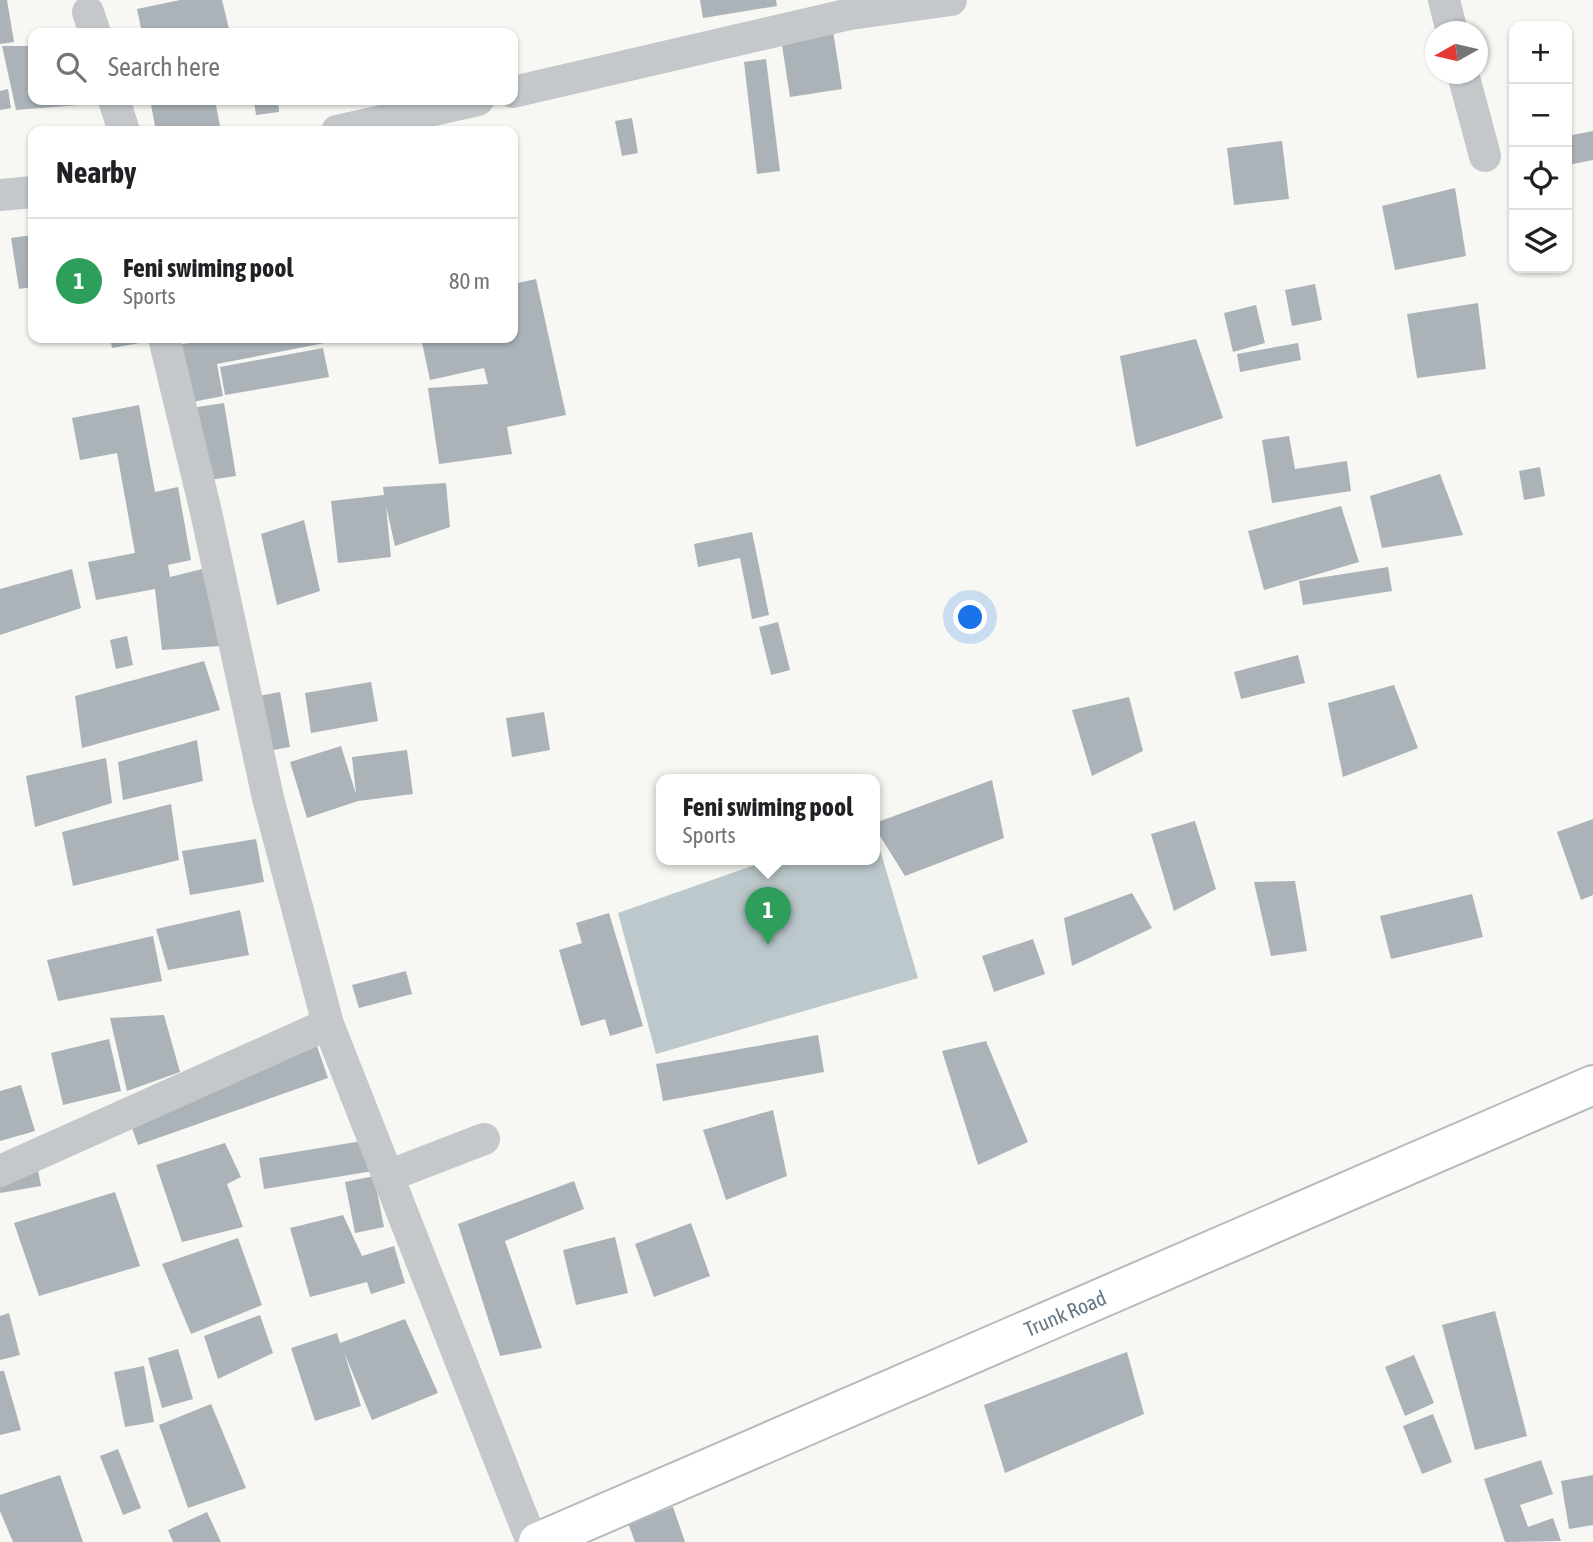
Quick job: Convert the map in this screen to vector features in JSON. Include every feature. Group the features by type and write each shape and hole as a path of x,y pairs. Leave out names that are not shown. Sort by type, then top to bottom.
{"main road":[{"name":"Trunk Road","path":"538,1542 1593,1085"}],"street":[{"path":"518,91 850,14 951,0"},
{"path":"1444,0 1449,21"},
{"path":"1466,84 1485,156"},
{"path":"116,105 122,126"},
{"path":"360,126 455,105"},
{"path":"0,195 28,192"},
{"path":"165,343 206,512 268,798 328,1024 532,1542"},
{"path":"0,1171 328,1024"},
{"path":"388,1176 485,1139"}],"shaded area":[{"path":"880,850 918,978 656,1054 618,913 755,865 880,865"}],"building":[{"path":"0,0 7,0 14,42 0,44"},
{"path":"180,0 222,0 229,28 141,28 137,9"},
{"path":"700,0 776,0 777,6 703,18"},
{"path":"831,18 842,89 790,97 779,26"},
{"path":"2,46 28,46 28,105 78,105 16,110"},
{"path":"766,59 780,171 757,174 744,62"},
{"path":"8,89 11,108 0,110 0,91"},
{"path":"151,105 216,105 220,126 155,126"},
{"path":"255,105 278,105 279,112 256,115"},
{"path":"632,118 638,153 622,156 615,121"},
{"path":"1593,131 1593,160 1572,164 1572,135"},
{"path":"1282,141 1289,199 1234,205 1227,148"},
{"path":"1455,188 1466,256 1395,270 1382,206"},
{"path":"28,236 28,288 19,289 11,238"},
{"path":"536,279 566,415 507,427 512,454 439,464 428,388 488,384 484,368 430,380 422,343 518,343 518,283"},
{"path":"1315,284 1322,320 1292,326 1285,290"},
{"path":"1478,303 1486,369 1417,378 1407,314"},
{"path":"1256,305 1265,343 1233,352 1224,313"},
{"path":"1196,339 1223,418 1136,447 1120,356"},
{"path":"111,343 140,343 112,348"},
{"path":"189,343 325,343 217,364 223,396 177,405 167,347"},
{"path":"1298,343 1301,360 1240,372 1237,354"},
{"path":"323,348 329,377 225,395 220,367"},
{"path":"224,403 236,476 202,481 191,408"},
{"path":"139,405 155,492 178,487 191,560 168,565 170,577 202,569 220,646 162,650 155,589 96,600 88,562 135,553 117,453 80,460 72,418"},
{"path":"1289,436 1295,469 1347,461 1351,491 1272,503 1262,440"},
{"path":"1540,467 1545,496 1524,500 1519,471"},
{"path":"1440,474 1463,535 1382,548 1370,496"},
{"path":"446,483 450,527 395,546 386,506 391,557 338,563 331,501 384,495 383,487"},
{"path":"1341,506 1359,562 1264,590 1248,531"},
{"path":"304,520 320,591 277,605 261,534"},
{"path":"752,532 769,615 752,619 740,558 698,567 694,544"},
{"path":"1388,567 1392,591 1303,605 1299,581"},
{"path":"72,569 81,608 0,635 0,589"},
{"path":"778,622 790,670 771,675 759,627"},
{"path":"127,636 133,665 116,669 110,640"},
{"path":"1298,655 1305,683 1241,699 1234,672"},
{"path":"204,661 220,710 82,748 75,696"},
{"path":"371,682 378,721 311,733 305,693"},
{"path":"1394,685 1418,748 1343,777 1328,703"},
{"path":"280,692 290,747 256,753 247,698"},
{"path":"1129,697 1143,751 1092,776 1072,710"},
{"path":"544,712 550,750 512,757 506,718"},
{"path":"197,740 203,781 123,800 118,762"},
{"path":"341,746 356,794 352,757 407,750 413,794 358,801 307,818 290,762"},
{"path":"106,758 112,803 35,827 26,776"},
{"path":"992,780 1004,838 905,876 880,836 880,821"},
{"path":"171,804 179,860 73,886 62,832"},
{"path":"1593,819 1593,895 1581,900 1557,832"},
{"path":"1195,821 1216,889 1174,911 1151,834"},
{"path":"256,839 264,882 190,895 182,851"},
{"path":"1295,881 1307,951 1271,956 1254,882"},
{"path":"1132,893 1152,928 1072,966 1064,918"},
{"path":"1472,894 1483,937 1391,959 1380,916"},
{"path":"240,910 249,955 168,970 156,929"},
{"path":"609,913 643,1026 610,1036 605,1019 581,1026 559,950 582,943 576,923"},
{"path":"153,936 162,981 58,1001 47,960"},
{"path":"1033,939 1045,974 994,992 982,956"},
{"path":"406,971 412,994 359,1008 352,985"},
{"path":"164,1015 180,1072 127,1091 110,1018"},
{"path":"818,1035 824,1072 663,1101 656,1064"},
{"path":"109,1039 121,1091 63,1105 51,1053"},
{"path":"986,1041 1028,1142 978,1165 942,1051"},
{"path":"317,1046 328,1078 138,1145 127,1114"},
{"path":"21,1085 35,1131 0,1141 0,1091"},
{"path":"773,1110 787,1176 726,1200 703,1130"},
{"path":"368,1140 373,1171 264,1189 259,1158"},
{"path":"225,1143 241,1177 227,1184 243,1227 182,1242 156,1165"},
{"path":"36,1159 41,1186 0,1193 0,1166"},
{"path":"374,1176 384,1227 355,1233 345,1182"},
{"path":"574,1181 584,1209 505,1241 542,1348 500,1356 458,1224"},
{"path":"115,1192 140,1266 39,1296 14,1223"},
{"path":"343,1215 362,1256 394,1246 405,1283 371,1294 367,1282 310,1297 290,1228"},
{"path":"691,1223 710,1276 654,1297 635,1244"},
{"path":"615,1237 628,1293 576,1305 563,1250"},
{"path":"238,1238 262,1305 191,1334 162,1264"},
{"path":"1495,1311 1527,1436 1475,1450 1442,1325"},
{"path":"9,1313 20,1355 0,1360 0,1316"},
{"path":"260,1315 273,1353 218,1379 204,1336"},
{"path":"405,1319 438,1393 372,1420 344,1352 361,1406 315,1421 291,1348 337,1333 340,1343"},
{"path":"178,1349 193,1399 162,1408 148,1358"},
{"path":"1127,1352 1144,1414 1005,1473 984,1405"},
{"path":"1414,1355 1434,1403 1405,1416 1385,1367"},
{"path":"144,1366 154,1422 125,1427 114,1372"},
{"path":"0,1371 4,1371 21,1430 0,1435"},
{"path":"211,1404 246,1488 188,1508 159,1425"},
{"path":"1433,1414 1452,1462 1422,1474 1403,1426"},
{"path":"118,1449 141,1508 123,1515 100,1456"},
{"path":"1541,1460 1553,1494 1520,1505 1528,1527 1553,1518 1561,1541 1505,1542 1484,1479"},
{"path":"60,1475 83,1542 13,1542 0,1511 0,1495"},
{"path":"1593,1475 1593,1525 1569,1529 1561,1481"},
{"path":"673,1507 685,1542 635,1542 628,1523"},
{"path":"207,1512 221,1542 173,1542 168,1530"}],"place":[{"name":"Feni swiming pool","path":"768,945"}]}
